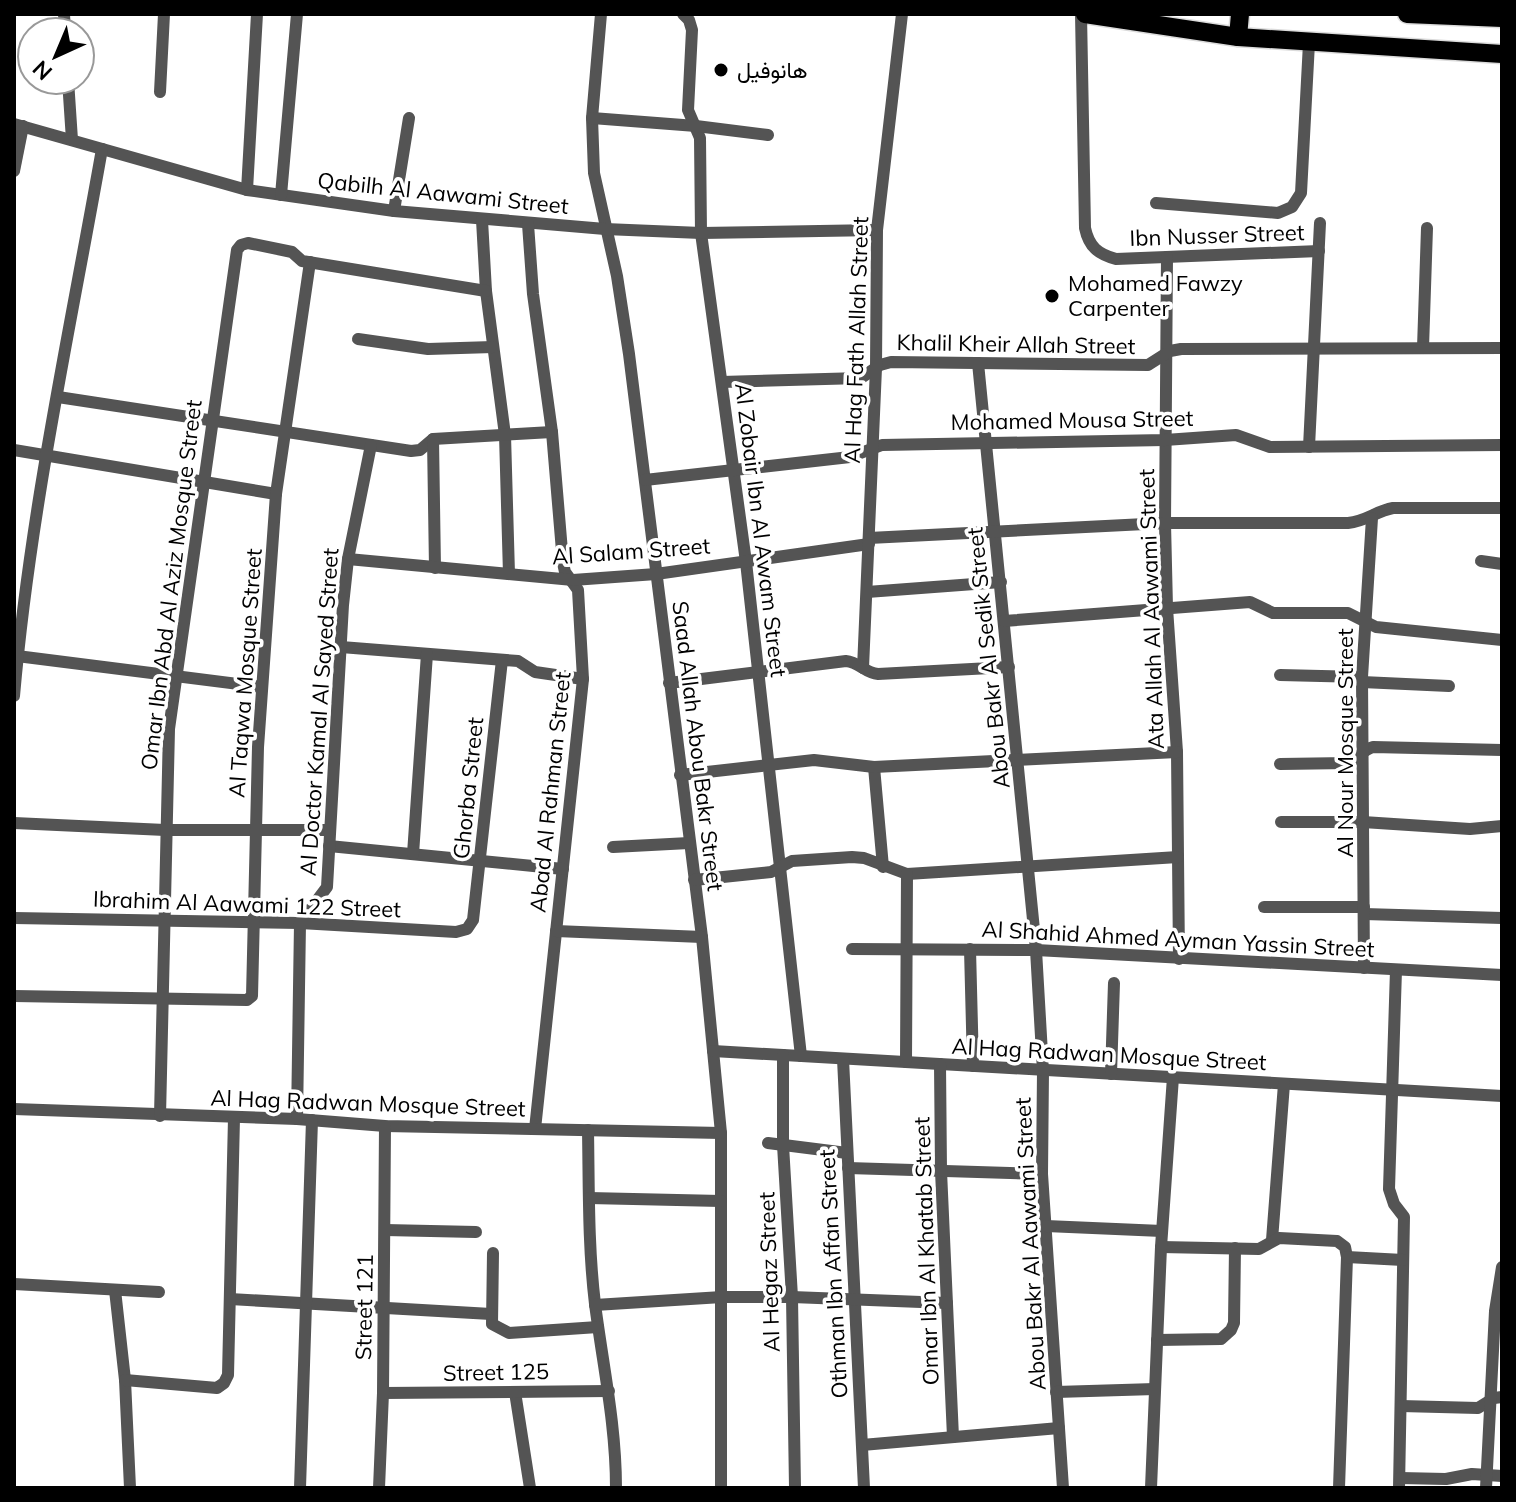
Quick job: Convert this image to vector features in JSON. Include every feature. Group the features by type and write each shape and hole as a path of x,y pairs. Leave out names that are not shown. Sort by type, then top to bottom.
{"main road":[{"path":"1083,14 1161,20 1238,37 1502,54"},
{"path":"1238,37 1240,14"},
{"path":"1407,14 1502,18"}],"street":[{"path":"160,92 164,14"},
{"path":"247,190 257,14"},
{"path":"281,195 297,14"},
{"name":"Saad Allah Abou Bakr Street","path":"601,14 592,118 594,173 617,276 645,480 702,937 721,1133 721,1488"},
{"name":"Al Zobair Ibn Al Awam Street","path":"683,14 692,30 688,110 700,138 701,233 746,562 801,1056"},
{"name":"Al Hag Fath Allah Street","path":"863,668 876,368 877,230 902,14"},
{"name":"Ibn Nusser Street","path":"1083,14 1085,228 1097,252 1116,259 1319,251"},
{"path":"1156,203 1278,213 1292,207 1301,193 1309,43"},
{"path":"69,96 72,140"},
{"path":"394,211 409,118"},
{"path":"592,118 768,135"},
{"path":"14,171 18,125"},
{"name":"Qabilh Al Aawami Street","path":"18,125 247,190 394,211 528,224 701,233 877,230"},
{"path":"14,696 17,629 102,149"},
{"path":"482,220 486,291 505,435 509,574"},
{"path":"1309,447 1320,223"},
{"name":"Abad Al Rahman Street","path":"528,224 564,568 578,590 583,679 535,1129"},
{"path":"1423,348 1427,228"},
{"name":"Omar Ibn Abd Al Aziz Mosque Street","path":"160,1116 169,729 236,253 241,245 248,243 292,252 302,261 310,262"},
{"name":"Ata Allah Al Aawami Street","path":"1167,257 1165,523 1167,608 1177,752 1179,959"},
{"path":"310,262 486,291"},
{"name":"Al Taqwa Mosque Street","path":"162,998 250,999 253,995 262,687 276,494 310,262"},
{"path":"358,339 428,349 493,347"},
{"name":"Khalil Kheir Allah Street","path":"722,382 861,378 891,362 1148,365 1181,349 1502,348"},
{"name":"Abou Bakr Al Sedik Street","path":"978,363 1036,950"},
{"path":"58,397 416,451 433,439 552,432"},
{"name":"Mohamed Mousa Street","path":"645,480 850,457 873,447 985,442 1165,440 1236,435 1270,447 1502,445"},
{"path":"433,439 435,568"},
{"name":"Al Doctor Kamal Al Sayed Street","path":"300,923 325,892 348,559 371,445"},
{"path":"14,450 276,494"},
{"name":"Al Salam Street","path":"348,559 573,580 656,574 869,541 995,531 1165,523 1348,523 1372,518 1385,509 1393,508 1502,508"},
{"name":"Al Nour Mosque Street","path":"1364,968 1362,679 1372,518"},
{"path":"1481,561 1502,564"},
{"path":"867,592 1001,582"},
{"path":"1004,621 1250,602 1273,613 1348,613 1376,627 1502,640"},
{"path":"341,647 522,662 535,672 583,679"},
{"path":"413,854 427,654"},
{"path":"17,656 262,687"},
{"name":"Ghorba Street","path":"473,920 502,660"},
{"path":"669,683 846,661 878,674 1009,667"},
{"path":"1280,675 1449,686"},
{"path":"1280,764 1348,763 1373,747 1502,750"},
{"path":"680,775 814,760 874,767 1177,752"},
{"path":"874,767 883,867"},
{"path":"1281,822 1363,822 1470,829 1502,826"},
{"path":"14,823 165,830 330,830"},
{"path":"613,847 689,843"},
{"path":"329,846 563,869"},
{"path":"694,880 771,872 792,861 852,857 864,858 907,874 1178,857"},
{"path":"906,1062 907,874"},
{"path":"1264,907 1502,918"},
{"name":"Ibrahim Al Aawami 122 Street","path":"14,918 300,923 456,932 467,929 473,920"},
{"path":"297,1119 300,923"},
{"path":"556,931 702,937"},
{"name":"Al Shahid Ahmed Ayman Yassin Street","path":"852,949 1036,950 1502,975"},
{"path":"970,949 973,1066"},
{"name":"Abou Bakr Al Aawami Street","path":"1036,950 1043,1071 1042,1174 1063,1488"},
{"path":"1396,970 1389,1189 1390,1197 1404,1217 1399,1483 1472,1474 1487,1482 1502,1476"},
{"path":"1111,1074 1114,983"},
{"path":"14,996 162,998"},
{"name":"Al Hag Radwan Mosque Street","path":"713,1051 1502,1096"},
{"name":"Al Hegaz Street","path":"783,1055 783,1145 792,1297 795,1488"},
{"name":"Othman Ibn Affan Street","path":"843,1059 864,1488"},
{"name":"Omar Ibn Al Khatab Street","path":"940,1064 941,1171 953,1437"},
{"path":"1151,1488 1161,1247 1173,1077"},
{"path":"1272,1240 1284,1084"},
{"name":"Al Hag Radwan Mosque Street","path":"14,1109 297,1119 385,1126 721,1133"},
{"path":"125,1380 208,1388 217,1388 224,1383 229,1366 234,1118"},
{"path":"300,1488 312,1120"},
{"name":"Street 121","path":"379,1488 383,1393 385,1126"},
{"path":"588,1130 589,1247 615,1442 616,1488"},
{"path":"768,1143 847,1153"},
{"path":"848,1168 1042,1174"},
{"path":"589,1198 721,1201"},
{"path":"1046,1226 1162,1231"},
{"path":"385,1230 476,1232"},
{"path":"1161,1247 1259,1249 1272,1240 1337,1241 1345,1247 1339,1488"},
{"path":"1157,1340 1221,1339 1227,1335 1234,1323 1235,1248"},
{"path":"493,1253 492,1324 509,1333 598,1327"},
{"path":"1347,1257 1403,1260"},
{"path":"1487,1482 1496,1399 1502,1267"},
{"path":"14,1284 159,1292"},
{"path":"115,1290 125,1380 130,1488"},
{"path":"595,1305 722,1297 855,1298 947,1303"},
{"path":"230,1299 491,1314"},
{"path":"1056,1392 1155,1389"},
{"name":"Street 125","path":"383,1393 609,1391"},
{"path":"515,1392 530,1488"},
{"path":"1401,1406 1478,1408 1496,1399"},
{"path":"862,1445 1059,1428"}],"place":[{"name":"هانوفيل","path":"721,70"},
{"name":"Mohamed Fawzy Carpenter","path":"1052,296"}]}
